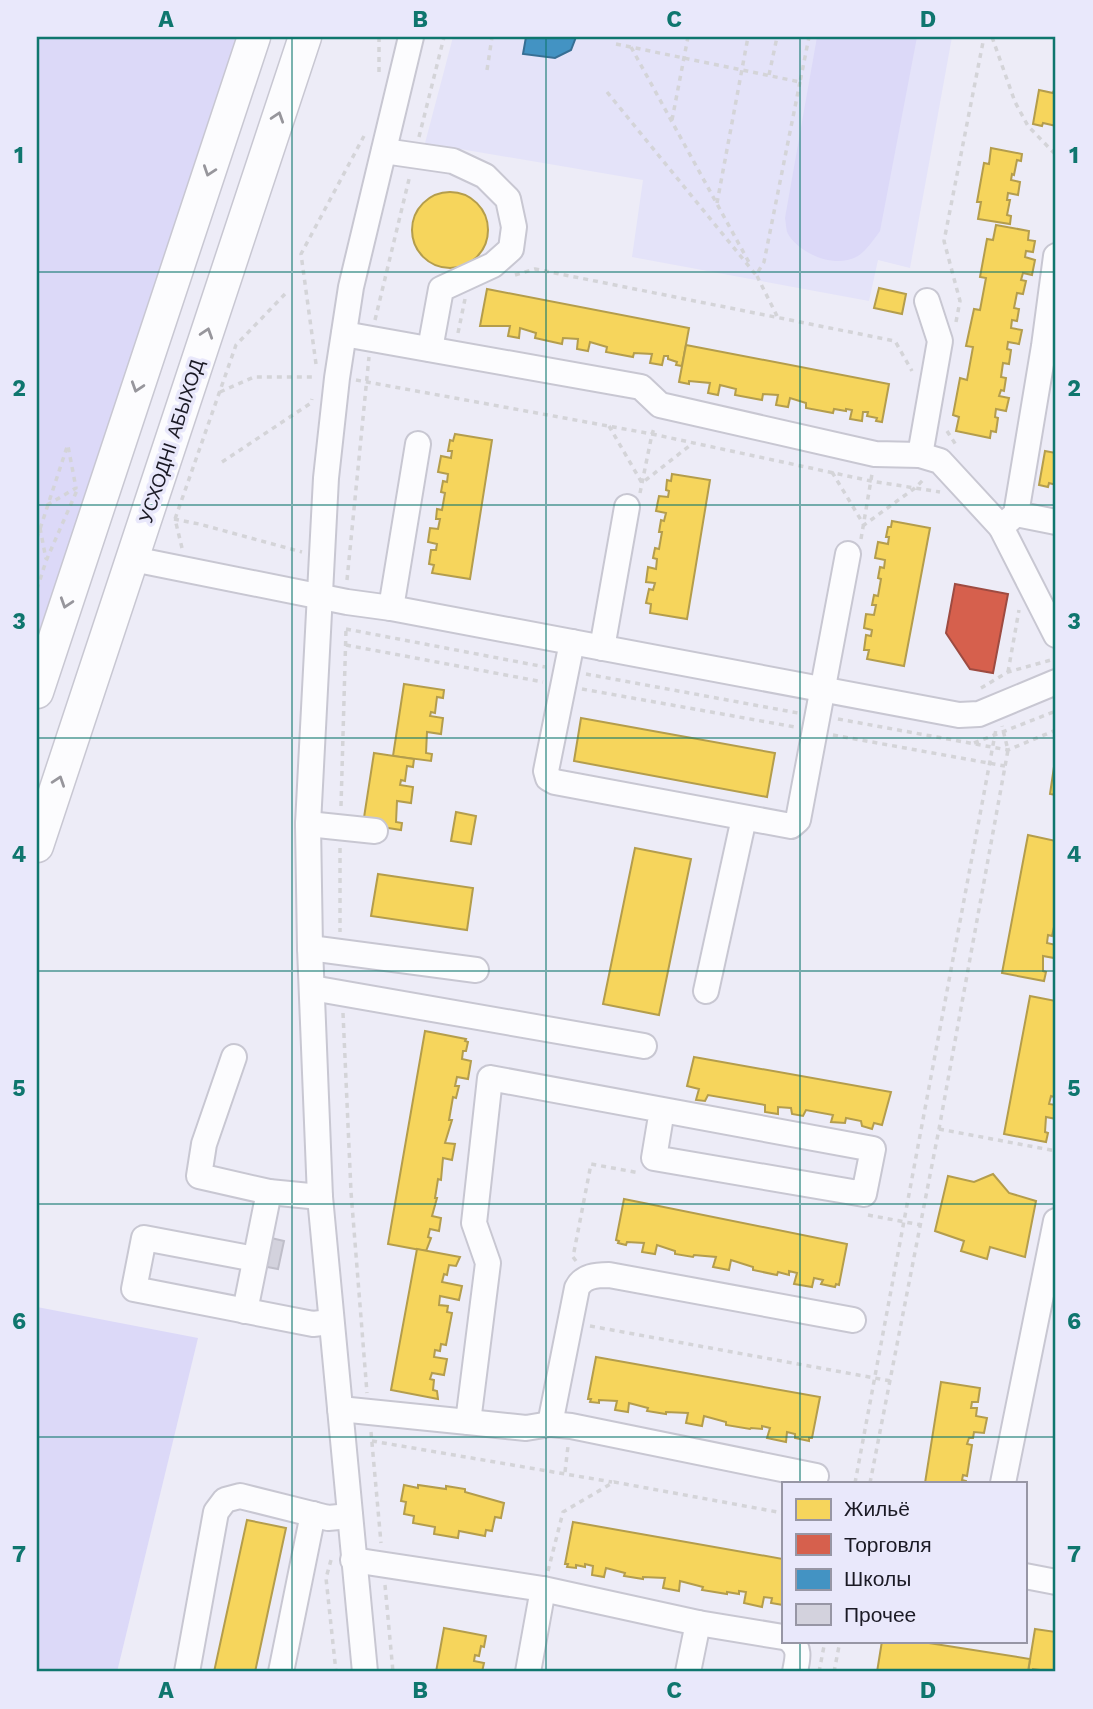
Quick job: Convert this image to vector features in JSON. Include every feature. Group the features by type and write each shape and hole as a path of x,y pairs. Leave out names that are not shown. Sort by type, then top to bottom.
{"main road":[{"path":"37,692 254,37"},
{"name":"УСХОДНІ АБЫХОД","path":"37,846 305,37"}],"lane":[{"path":"281,1672 330,1516 340,1409 320,1197 308,824 326,478 351,287 411,37"},
{"path":"384,151 453,161 485,176 508,199 514,227 511,249 493,265 441,289 431,343"},
{"path":"1056,256 1050,347 1008,521 1025,577 1056,635"},
{"path":"927,302 940,341 929,402 940,455 973,497 1008,521 1056,522"},
{"path":"344,334 431,343 641,387 660,405 874,454 940,455"},
{"path":"391,608 418,444"},
{"path":"602,648 627,506"},
{"path":"572,642 546,771 548,778 555,782 788,827 796,822 818,721 848,554"},
{"path":"133,559 320,597 959,715 973,715 1056,682"},
{"path":"706,991 744,818"},
{"path":"308,824 375,831"},
{"path":"310,948 476,970"},
{"path":"312,988 644,1046"},
{"path":"234,1057 204,1144 199,1176 269,1192 320,1197"},
{"path":"468,1422 488,1263 474,1223 490,1078 873,1149 864,1194 654,1158 662,1110"},
{"path":"245,1311 269,1192"},
{"path":"1003,1482 1056,1221"},
{"path":"256,1259 144,1238 134,1289 313,1324 330,1322"},
{"path":"560,1425 577,1288 587,1278 609,1275 853,1320"},
{"path":"340,1409 526,1428 560,1425 816,1476"},
{"path":"187,1672 216,1511 225,1500 240,1496 330,1516 353,1560 365,1672"},
{"path":"353,1560 543,1589 698,1623 782,1637"},
{"path":"1026,1576 1056,1582"},
{"path":"528,1672 543,1589"},
{"path":"688,1672 698,1623"},
{"path":"792,1642 798,1654 795,1672"}],"path":[{"path":"379,37 379,79"},
{"path":"374,326 444,37"},
{"path":"486,70 492,37"},
{"path":"671,120 688,37"},
{"path":"717,204 748,37"},
{"path":"769,75 777,37"},
{"path":"756,275 764,262 810,37"},
{"path":"955,327 960,301 944,241 984,37"},
{"path":"992,37 1015,102 1028,126 1056,155"},
{"path":"616,44 800,82"},
{"path":"631,47 778,318"},
{"path":"607,92 756,275"},
{"path":"220,392 254,377 318,377 301,254 366,131"},
{"path":"513,275 535,270 895,341 951,439"},
{"path":"431,343 457,339 467,290"},
{"path":"182,550 176,520 236,345 285,294"},
{"path":"347,581 365,381 371,345"},
{"path":"346,379 609,426 832,472 973,497"},
{"path":"222,462 311,403 314,390"},
{"path":"652,435 660,405"},
{"path":"609,426 642,483 692,443"},
{"path":"832,472 864,525 915,488 951,439"},
{"path":"940,455 951,439"},
{"path":"37,537 68,444 76,488 37,589"},
{"path":"46,506 76,488 83,490"},
{"path":"165,518 199,524 311,554"},
{"path":"40,526 46,561"},
{"path":"1008,673 1025,577"},
{"path":"340,953 340,829 347,620"},
{"path":"346,629 556,669"},
{"path":"346,645 554,684"},
{"path":"977,690 1008,673 1042,661"},
{"path":"573,672 818,721 1005,766"},
{"path":"569,687 1008,750 1056,730"},
{"path":"972,744 1056,711"},
{"path":"855,1482 997,725"},
{"path":"870,1482 939,1129 1008,750 1003,732"},
{"path":"342,994 351,1192 393,1672"},
{"path":"939,1129 1056,1151"},
{"path":"587,1278 573,1257 591,1164 645,1174"},
{"path":"863,1214 920,1225"},
{"path":"586,1334 589,1326 891,1381"},
{"path":"560,1425 565,1472"},
{"path":"372,1441 565,1472 782,1513"},
{"path":"543,1589 563,1512 614,1482"},
{"path":"330,1516 331,1560 326,1578 336,1672"},
{"path":"819,1672 825,1642"},
{"path":"834,1672 840,1642"}],"shaded area":[{"path":"37,37 237,37 37,639"},
{"path":"453,37 952,37 910,268 878,260 869,301 632,257 643,180 425,143"},
{"path":"817,37 917,37 880,231 867,248 849,260 830,260 810,254 788,234 785,218"},
{"path":"37,1307 198,1338 117,1672 37,1672"}],"building: Жильё":[{"path":"1039,90 1053,93 1056,90 1056,126 1033,124"},
{"path":"991,148 1022,154 1021,161 1017,160 1011,180 1020,182 1018,195 1008,193 1007,200 1010,200 1007,215 1011,216 1010,224 978,219 981,202 977,202 984,163 989,164"},
{"path":"450,192 465,195 477,203 485,215 488,230 485,245 477,257 465,265 450,268 435,265 423,257 415,245 412,230 415,215 423,203 435,195"},
{"path":"996,225 1029,231 1028,240 1035,241 1033,252 1026,251 1025,257 1035,260 1032,275 1023,273 1021,280 1026,281 1023,294 1017,293 1014,308 1019,309 1017,321 1012,320 1011,328 1022,330 1019,344 1008,342 1007,349 1011,350 1009,364 1003,363 1001,377 1006,378 1004,391 1001,390 999,396 1009,398 1006,411 996,409 996,432 991,431 990,438 956,431 959,417 953,415 960,378 967,380 973,347 966,346 974,309 980,310 986,278 980,277 987,239 993,240"},
{"path":"879,288 906,294 902,314 874,308"},
{"path":"487,289 689,328 682,366 676,365 677,362 668,359 668,356 664,356 662,365 650,363 652,354 634,353 633,357 606,352 607,347 590,342 588,351 577,349 578,339 563,338 562,344 535,338 536,333 520,328 519,338 508,336 510,326 480,326"},
{"path":"686,345 889,384 882,422 867,416 868,412 863,412 862,421 850,419 852,410 834,409 833,413 806,408 806,403 790,398 788,407 776,405 778,395 763,394 762,400 735,395 736,389 720,385 718,395 708,393 710,383 679,382"},
{"path":"455,434 492,440 470,579 432,573 434,565 429,564 431,550 436,550 437,544 428,542 430,528 438,529 440,519 436,519 437,509 442,510 445,493 441,492 443,481 447,482 448,474 438,472 441,456 451,458 452,451 448,451 450,440 453,441"},
{"path":"1045,451 1056,453 1056,485 1049,483 1048,487 1039,485"},
{"path":"672,474 710,480 687,619 650,613 651,604 646,603 649,589 653,590 655,583 646,582 648,567 656,569 657,559 653,558 655,548 659,549 661,520 664,521 666,513 656,511 659,496 668,497 667,480 671,481"},
{"path":"892,521 930,528 904,666 867,659 869,650 864,650 866,635 871,636 872,630 864,628 866,614 874,615 874,595 878,596 880,567 884,568 885,560 875,558 878,542 888,544 889,537 886,537"},
{"path":"404,684 444,690 443,698 437,697 435,713 431,712 430,716 443,718 441,734 427,732 426,753 432,754 431,761 393,756"},
{"path":"581,718 775,753 767,797 574,761"},
{"path":"374,753 414,759 413,767 407,766 405,781 401,780 400,785 413,787 411,803 397,801 396,822 402,823 401,830 363,824"},
{"path":"1056,753 1056,795 1050,794"},
{"path":"456,812 476,816 471,844 451,841"},
{"path":"1028,835 1056,841 1056,928 1054,927 1052,936 1048,935 1047,943 1056,945 1056,949 1054,958 1043,956 1043,971 1046,972 1044,981 1002,973"},
{"path":"635,848 691,859 659,1015 603,1004"},
{"path":"378,874 473,888 467,930 371,916"},
{"path":"1030,996 1056,1001 1056,1088 1049,1104 1056,1105 1056,1119 1046,1117 1046,1142 1004,1134"},
{"path":"425,1031 466,1039 468,1042 462,1059 471,1061 468,1079 457,1077 455,1086 459,1086 456,1098 453,1097 449,1120 452,1120 445,1143 455,1144 452,1160 443,1158 441,1180 438,1179 432,1216 441,1218 439,1231 430,1229 428,1237 431,1238 426,1251 388,1244"},
{"path":"694,1057 891,1092 882,1125 874,1123 872,1129 862,1126 861,1121 846,1118 845,1123 831,1122 833,1115 806,1110 803,1116 792,1114 791,1108 778,1107 778,1114 765,1112 765,1105 708,1095 705,1101 696,1100 699,1089 687,1086"},
{"path":"993,1174 1009,1193 1036,1201 1025,1257 990,1247 987,1259 961,1251 964,1241 935,1231 948,1176 974,1182"},
{"path":"624,1199 847,1244 839,1285 836,1284 835,1287 821,1284 823,1280 814,1278 812,1287 794,1284 797,1273 789,1271 789,1275 778,1272 777,1275 753,1270 753,1267 731,1260 729,1270 713,1267 716,1257 675,1254 675,1251 657,1245 655,1254 642,1252 644,1243 618,1243 616,1240"},
{"path":"417,1249 460,1257 456,1266 449,1265 442,1282 462,1286 459,1300 440,1296 439,1305 448,1306 447,1312 452,1313 446,1345 441,1344 440,1351 435,1350 434,1357 447,1359 444,1375 432,1373 430,1379 434,1380 433,1390 437,1391 438,1399 391,1390"},
{"path":"596,1357 820,1397 812,1438 809,1438 809,1441 795,1438 795,1434 787,1432 786,1442 767,1438 770,1428 762,1426 762,1429 750,1429 726,1425 726,1422 704,1416 702,1426 686,1423 688,1413 647,1411 648,1408 629,1403 628,1412 615,1410 617,1401 590,1402 591,1399 588,1399"},
{"path":"941,1382 980,1388 978,1402 972,1402 971,1408 977,1408 976,1416 987,1418 984,1433 974,1432 973,1438 969,1438 967,1444 972,1445 967,1476 963,1475 962,1480 966,1482 925,1482"},
{"path":"404,1485 465,1489 465,1492 504,1503 501,1518 495,1517 492,1531 486,1530 485,1536 459,1531 458,1538 434,1534 435,1527 413,1523 414,1516 404,1514 406,1502 401,1501"},
{"path":"247,1520 286,1528 255,1672 214,1672"},
{"path":"573,1522 782,1559 782,1605 771,1603 772,1598 764,1597 762,1607 744,1603 746,1592 727,1594 702,1590 703,1587 680,1581 679,1591 663,1588 665,1578 624,1576 625,1573 606,1568 604,1577 592,1575 593,1566 576,1565 576,1568 567,1567 568,1564 565,1564"},
{"path":"444,1628 486,1636 484,1647 481,1646 479,1656 475,1655 474,1661 484,1663 482,1672 436,1672"},
{"path":"1035,1629 1056,1632 1056,1672 1033,1669 1028,1672"},
{"path":"882,1642 922,1642 1030,1659 1028,1672 877,1672"}],"building: Торговля":[{"path":"955,584 1008,594 993,673 970,669 946,633"}],"building: Школы":[{"path":"526,37 576,37 571,50 555,58 523,54"}],"building: Прочее":[{"path":"267,1237 284,1241 278,1269 262,1266"}]}
